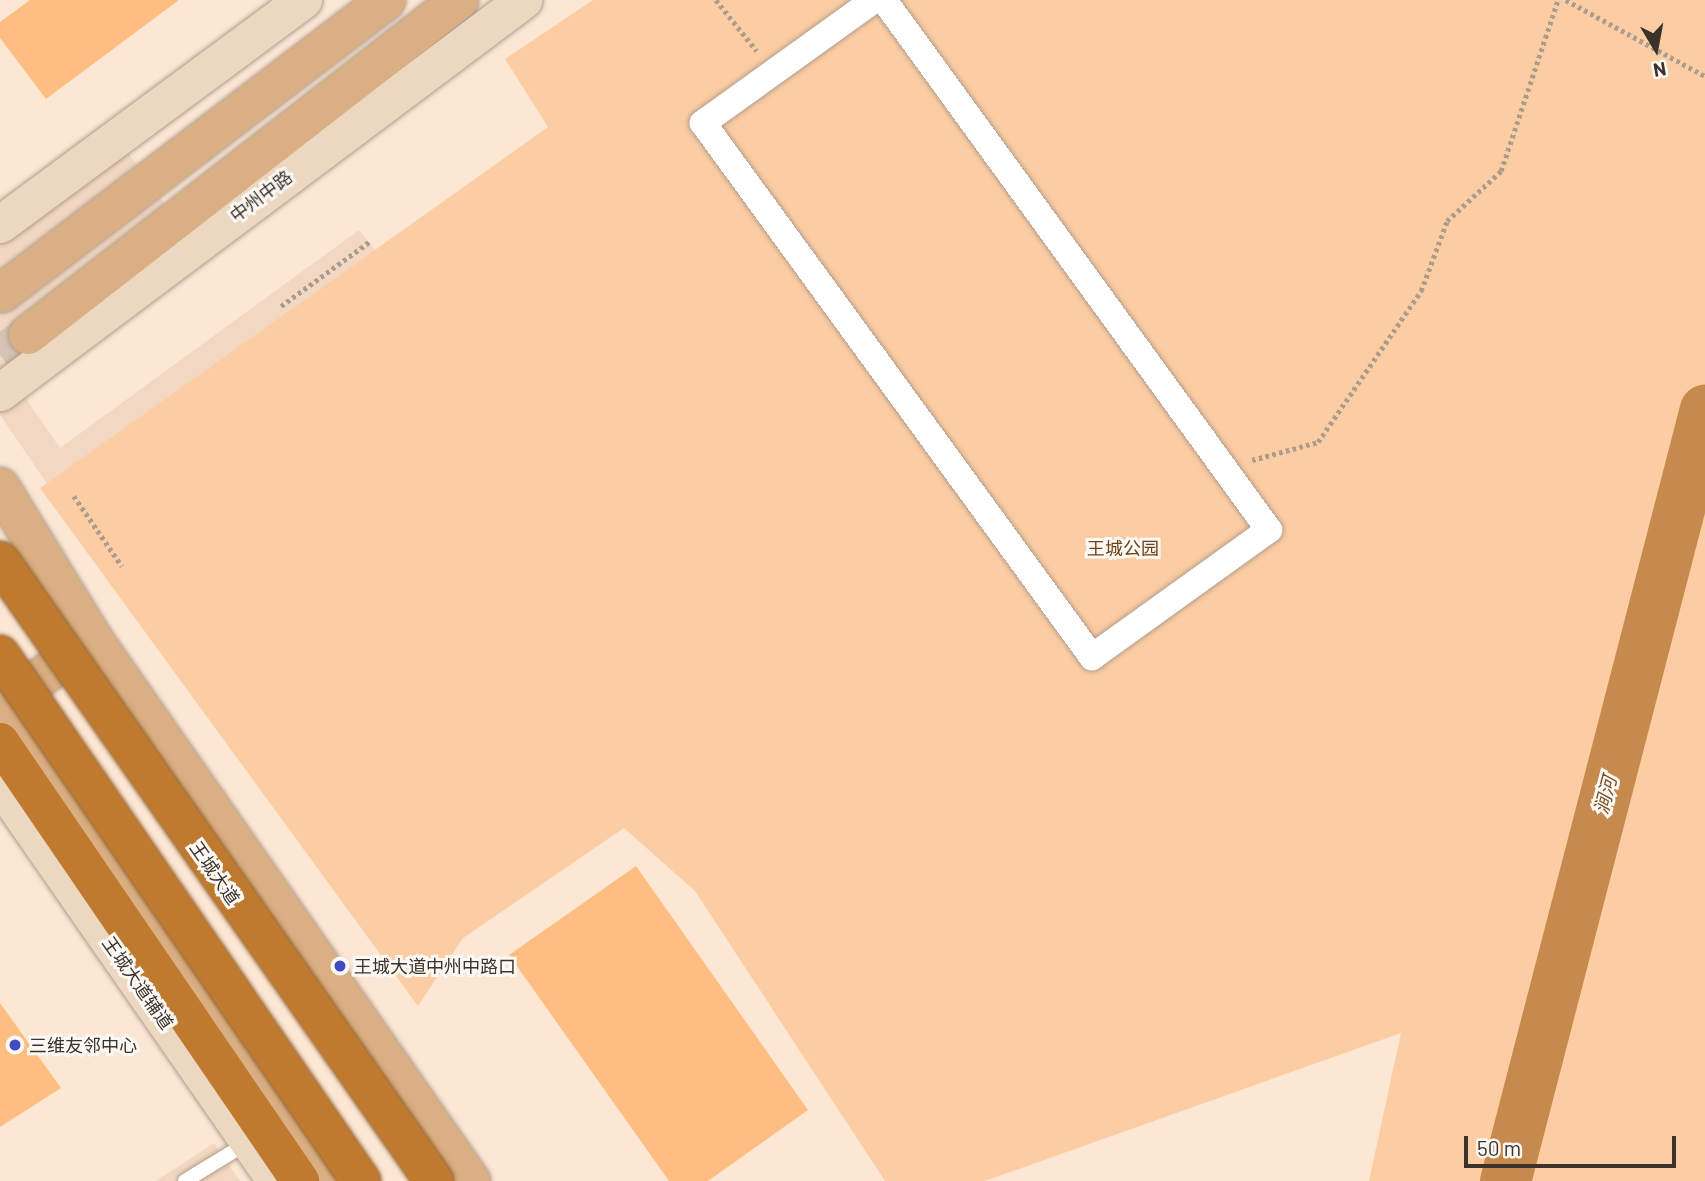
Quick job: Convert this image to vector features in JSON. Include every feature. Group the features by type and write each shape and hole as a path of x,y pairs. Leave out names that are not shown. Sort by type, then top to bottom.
{"highway":[{"name":"王城大道","path":"0,561 434,1181"},
{"path":"0,655 361,1181"},
{"path":"1,717 300,1181"}],"main road":[{"path":"0,224 303,0"},
{"path":"2,293 386,0"},
{"name":"中州中路","path":"28,335 459,0"},
{"name":"中州中路","path":"0,392 523,0"},
{"path":"0,487 93,639 471,1181"},
{"path":"93,639 1,717 326,1181"},
{"name":"王城大道辅道","path":"0,784 276,1181"}],"street":[{"path":"874,0 703,123 1092,657 1269,530 884,0"}],"lane":[{"path":"185,1181 248,1142"}],"path":[{"path":"716,0 774,72"},
{"path":"1224,468 1318,442 1421,291 1447,221 1501,172 1558,0"},
{"path":"1566,0 1705,76"},
{"path":"281,306 369,242"},
{"path":"74,496 122,566"}],"shaded area":[{"path":"128,153 189,237 4,367 60,448 359,230 379,255 109,574 0,415 0,244"},
{"path":"214,1143 240,1181 156,1181"}],"green space":[{"name":"王城公园","path":"593,0 1705,0 1705,1181 1369,1181 1401,1033 985,1181 885,1181 695,891 624,828 463,938 418,1006 40,488 548,127 505,59"}],"building":[{"path":"30,0 179,0 46,99 0,38 0,22"},
{"path":"636,866 808,1110 708,1181 669,1181 509,955"},
{"name":"三维友邻中心","path":"0,1003 61,1088 0,1127"}],"waterway":[{"name":"涧河","path":"1505,1181 1705,409"}],"tunnel":[{"path":"0,355 28,335"}],"place":[{"name":"王城大道中州中路口","path":"340,966"},
{"name":"三维友邻中心","path":"15,1045"}]}
